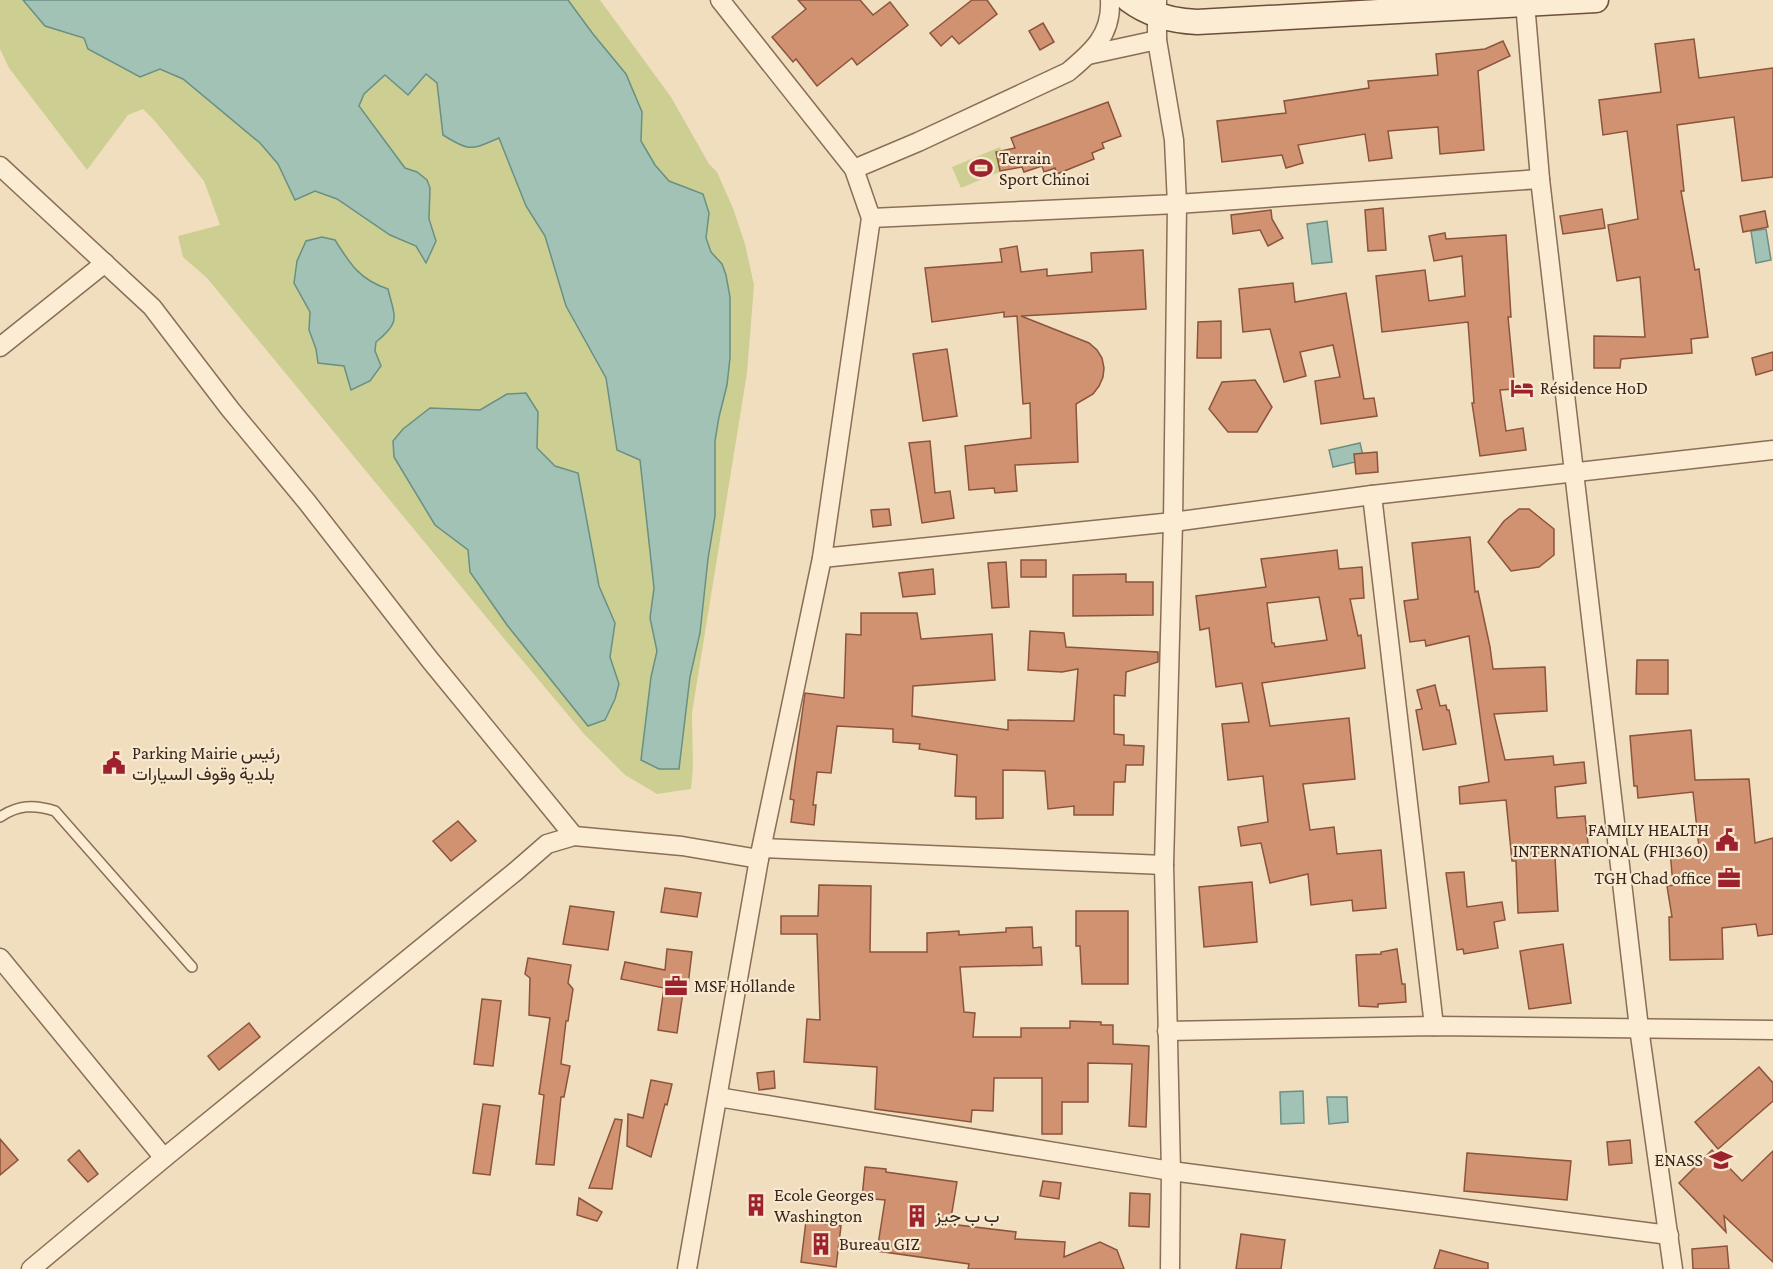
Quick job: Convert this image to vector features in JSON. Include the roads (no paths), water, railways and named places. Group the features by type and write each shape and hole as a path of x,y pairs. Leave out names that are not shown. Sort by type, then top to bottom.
{"main road":[{"path":"1129,0 1157,8 1178,21 1197,22 1596,0"}],"street":[{"path":"687,1269 761,854 822,558 871,218 854,169 720,0"},
{"path":"854,169 918,142 1068,72 1088,55 1104,35 1111,11 1110,0"},
{"path":"1525,3 1540,179 1574,472 1639,1028 1673,1269"},
{"path":"1157,8 1157,40 1174,140 1177,204 1173,522 1164,865 1171,1171 1170,1269"},
{"path":"1088,55 1157,40"},
{"path":"0,166 153,307 230,409 574,836"},
{"path":"871,218 1177,204 1540,179"},
{"path":"0,348 105,263"},
{"path":"822,558 1173,522 1372,495 1773,450"},
{"path":"1372,495 1434,1026"},
{"path":"31,1269 547,844 574,836 761,854 1164,865"},
{"path":"0,958 164,1158"},
{"path":"1167,1031 1434,1026 1773,1030"},
{"path":"718,1096 1171,1171 1669,1234"}],"lane":[{"path":"0,817 10,810 25,806 40,806 54,811 192,967"}],"place":[{"name":"Terrain Sport Chinoi","path":"981,168"},
{"name":"Résidence HoD","path":"1522,388"},
{"name":"Parking Mairie رئيس بلدية وقوف السيارات","path":"114,763"},
{"name":"FAMILY HEALTH INTERNATIONAL (FHI360)","path":"1727,840"},
{"name":"TGH Chad office","path":"1729,878"},
{"name":"MSF Hollande","path":"676,986"},
{"name":"ENASS","path":"1721,1160"},
{"name":"Ecole Georges Washington","path":"756,1205"},
{"name":"ب ب جيز","path":"917,1216"},
{"name":"Bureau GIZ","path":"821,1244"}]}
